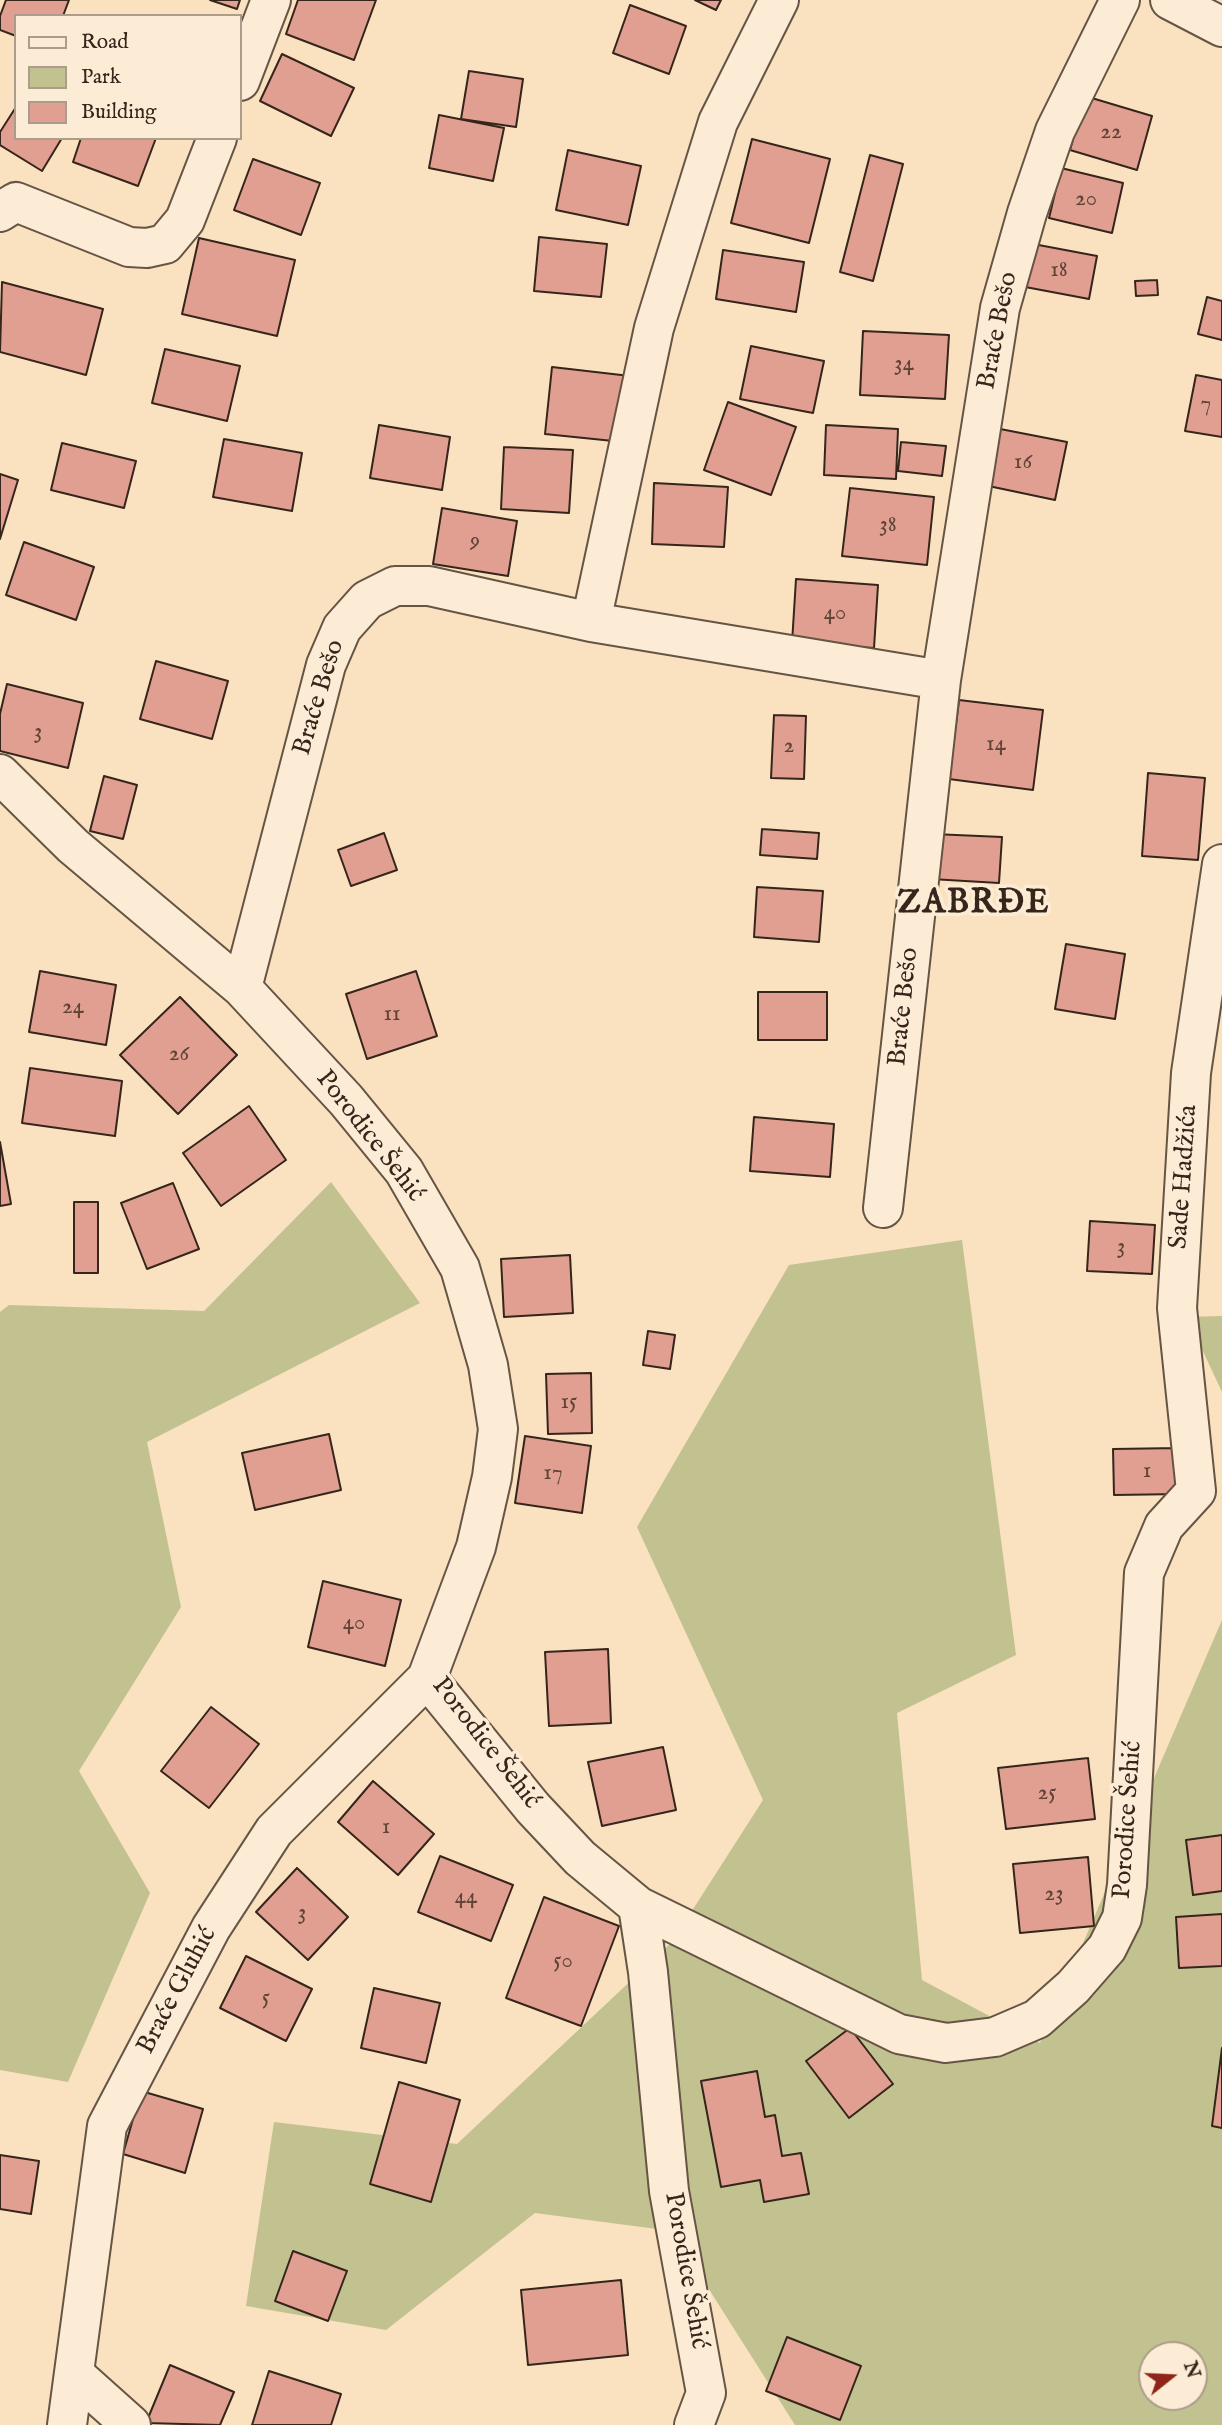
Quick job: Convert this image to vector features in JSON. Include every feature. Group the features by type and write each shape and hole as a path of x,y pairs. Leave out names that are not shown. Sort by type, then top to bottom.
{"street":[{"path":"242,76 271,0"},
{"path":"591,622 658,315 718,122 779,0"},
{"name":"Braće Bešo","path":"883,1208 941,680 1000,308 1027,213 1055,131 1120,0"},
{"path":"1170,0 1222,27"},
{"path":"0,212 16,202 129,247 147,248 165,244 185,220 216,140"},
{"name":"Braće Bešo","path":"242,988 326,665 342,628 367,600 395,586 429,586 591,622 941,680"},
{"name":"Porodice Šehić","path":"0,774 73,846 242,988 346,1100 404,1171 460,1268 488,1365 498,1429 492,1477 476,1547 427,1678 533,1808 580,1858 638,1906 898,2034 946,2043 995,2037 1037,2019 1073,1987 1107,1948 1122,1917 1127,1885 1144,1573 1164,1526 1209,1491"},
{"name":"Sade Hadžića","path":"1209,1491 1177,1308 1191,1073 1222,864"},
{"name":"Braće Gluhić","path":"67,2425 107,2126 211,1928 274,1831 427,1678"},
{"name":"Porodice Šehić","path":"638,1906 648,1972 669,2191 706,2393 694,2425"},
{"path":"74,2374 131,2425"}],"green space":[{"path":"331,1182 420,1303 147,1442 181,1607 79,1771 150,1893 68,2082 0,2070 0,1312 9,1305 204,1311"},
{"path":"962,1240 1016,1655 897,1713 922,1980 1040,2043 1222,1620 1222,2425 795,2425 672,2231 535,2213 386,2330 246,2306 274,2122 457,2144 672,1942 763,1800 637,1527 789,1265"},
{"path":"1222,1316 1222,1392 1187,1317"}],"building":[{"path":"6,0 69,0 64,14 14,14 14,35 0,30 0,16"},
{"path":"210,0 240,0 237,9"},
{"path":"298,0 376,0 354,60 286,34"},
{"path":"695,0 721,0 716,10"},
{"path":"630,5 686,26 669,74 613,53"},
{"path":"282,54 354,88 331,136 260,101"},
{"path":"469,71 523,79 516,127 461,119"},
{"path":"1085,96 1152,116 1137,170 1070,150"},
{"path":"14,110 14,140 61,140 42,171 0,145 0,132"},
{"path":"439,115 504,128 493,181 429,168"},
{"path":"752,139 830,159 809,243 731,223"},
{"path":"80,140 155,140 138,186 73,162"},
{"path":"568,150 641,166 628,225 556,210"},
{"path":"870,155 903,164 873,281 840,272"},
{"path":"253,159 320,183 301,235 234,210"},
{"path":"1061,168 1123,183 1112,233 1049,218"},
{"path":"539,237 607,244 601,297 534,291"},
{"path":"199,238 295,260 277,336 182,314"},
{"path":"1028,243 1097,256 1089,299 1020,286"},
{"path":"723,250 804,262 796,312 716,299"},
{"path":"1157,280 1158,295 1136,296 1135,281"},
{"path":"2,282 103,309 86,375 0,352"},
{"path":"1207,297 1222,301 1222,340 1198,334"},
{"path":"863,331 949,335 945,399 860,395"},
{"path":"751,346 824,361 813,413 740,399"},
{"path":"165,349 240,366 227,421 152,403"},
{"path":"552,367 630,376 623,442 545,434"},
{"path":"1196,375 1222,380 1222,437 1185,431"},
{"path":"728,402 796,427 771,495 704,470"},
{"path":"379,425 450,437 442,490 370,478"},
{"path":"826,425 898,429 896,479 824,475"},
{"path":"990,427 1067,442 1055,500 979,484"},
{"path":"224,439 302,453 292,511 213,497"},
{"path":"901,442 946,446 942,476 898,471"},
{"path":"62,443 136,461 124,508 51,490"},
{"path":"504,447 573,450 569,513 501,509"},
{"path":"0,474 18,480 0,539"},
{"path":"654,483 728,487 724,547 652,544"},
{"path":"850,488 934,497 927,565 842,556"},
{"path":"442,508 517,521 508,576 433,564"},
{"path":"24,542 94,567 76,620 6,595"},
{"path":"796,579 878,585 874,648 792,643"},
{"path":"156,661 228,681 212,739 140,719"},
{"path":"7,684 83,703 68,768 0,751 0,714"},
{"path":"959,700 1043,710 1033,790 949,779"},
{"path":"774,715 806,716 804,779 771,778"},
{"path":"1148,773 1205,778 1198,860 1142,856"},
{"path":"104,776 137,785 123,839 90,831"},
{"path":"762,829 819,833 817,859 760,855"},
{"path":"384,833 397,870 351,886 338,850"},
{"path":"933,834 1002,837 999,883 931,879"},
{"path":"757,887 823,891 819,942 754,937"},
{"path":"1066,944 1125,954 1115,1019 1055,1009"},
{"path":"40,971 116,985 106,1045 29,1032"},
{"path":"416,971 437,1036 367,1059 346,994"},
{"path":"758,992 827,992 827,1040 758,1040"},
{"path":"180,997 237,1055 178,1114 120,1055"},
{"path":"30,1068 122,1081 115,1136 22,1123"},
{"path":"249,1106 286,1160 221,1206 183,1153"},
{"path":"754,1117 834,1124 830,1177 750,1171"},
{"path":"0,1142 11,1204 0,1206"},
{"path":"173,1183 199,1249 147,1269 121,1203"},
{"path":"74,1202 98,1202 98,1273 74,1273"},
{"path":"1090,1221 1155,1225 1152,1274 1087,1271"},
{"path":"570,1255 573,1313 504,1317 501,1259"},
{"path":"648,1331 675,1335 670,1369 643,1365"},
{"path":"591,1373 592,1433 548,1434 546,1374"},
{"path":"329,1434 341,1490 255,1510 242,1453"},
{"path":"525,1436 591,1446 582,1513 515,1503"},
{"path":"1180,1448 1181,1494 1114,1495 1113,1449"},
{"path":"323,1581 401,1600 385,1666 308,1647"},
{"path":"608,1649 611,1723 549,1726 545,1652"},
{"path":"211,1707 259,1744 209,1808 161,1771"},
{"path":"663,1747 676,1810 602,1826 588,1762"},
{"path":"1088,1758 1095,1819 1006,1829 998,1768"},
{"path":"373,1781 434,1834 398,1875 338,1822"},
{"path":"1222,1835 1222,1891 1193,1895 1186,1840"},
{"path":"440,1856 513,1885 491,1941 418,1912"},
{"path":"1088,1857 1094,1926 1020,1933 1013,1864"},
{"path":"297,1868 348,1917 308,1960 256,1912"},
{"path":"544,1897 619,1926 581,2026 506,1998"},
{"path":"1222,1914 1222,1966 1179,1968 1176,1917"},
{"path":"246,1956 312,1989 286,2041 220,2008"},
{"path":"374,1988 440,2003 426,2063 361,2048"},
{"path":"850,2028 893,2084 849,2118 806,2061"},
{"path":"1222,2048 1222,2128 1212,2126"},
{"path":"757,2071 765,2117 775,2115 782,2156 801,2153 809,2194 764,2202 760,2180 721,2187 701,2081"},
{"path":"399,2082 460,2100 431,2202 370,2184"},
{"path":"141,2091 203,2109 185,2173 123,2154"},
{"path":"0,2155 39,2161 31,2214 0,2209"},
{"path":"293,2251 347,2271 328,2321 275,2301"},
{"path":"621,2280 628,2355 528,2365 521,2290"},
{"path":"787,2337 861,2366 840,2420 766,2391"},
{"path":"170,2365 234,2392 220,2425 146,2423"},
{"path":"269,2371 341,2394 331,2425 252,2425"}],"district":[{"name":"ZABRĐE","path":"974,905"}]}
